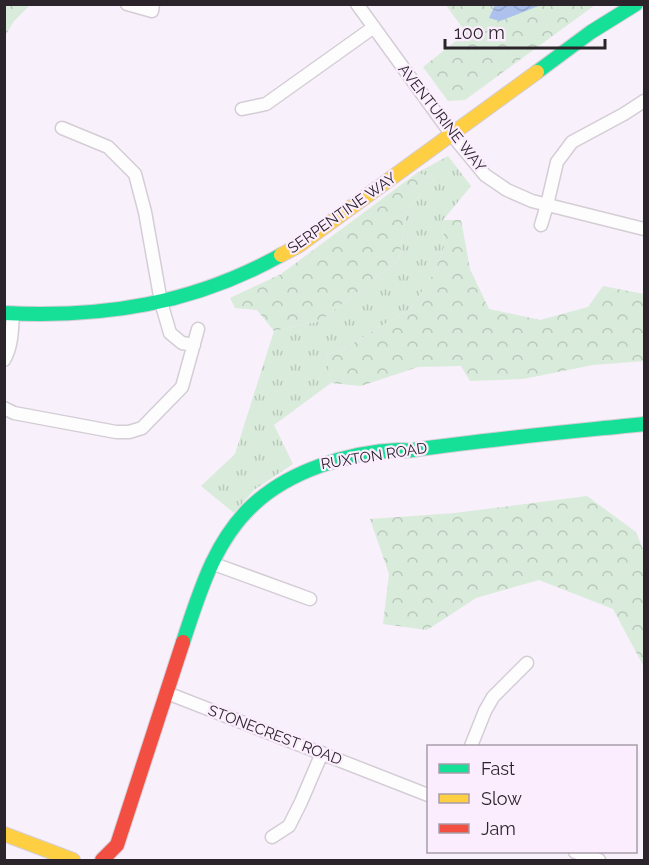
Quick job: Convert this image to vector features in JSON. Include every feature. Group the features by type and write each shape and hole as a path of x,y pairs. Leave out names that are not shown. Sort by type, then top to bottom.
{"street":[{"path":"127,4 152,11 153,4"},
{"name":"AVENTURINE WAY","path":"357,4 452,135 485,175 507,190 532,201 645,229"},
{"name":"SERPENTINE WAY","path":"9,313 72,315 112,312 209,289 262,266 298,246 591,32 636,4"},
{"path":"242,109 266,104 374,27"},
{"path":"541,225 548,205 557,162 572,142 645,101"},
{"path":"62,128 108,147 135,174 145,212 161,302 170,333 182,343 194,345"},
{"path":"4,360 8,355 11,336 9,313"},
{"path":"4,408 14,413 116,432 142,428 182,387 198,329"},
{"name":"RUXTON ROAD","path":"102,861 117,845 203,582 234,526 259,498 314,466 342,459 400,450 410,451 429,447 645,424"},
{"path":"214,564 310,599"},
{"path":"472,745 493,697 528,663"},
{"name":"STONECREST ROAD","path":"167,693 427,794"},
{"path":"272,837 288,826 322,753"},
{"path":"4,834 73,861"},
{"path":"578,853 599,861"}],"green space":[{"path":"5,4 30,5 14,21 5,36"},
{"path":"446,5 595,5 465,100 448,101 423,67 466,33"},
{"path":"448,156 471,186 443,220 444,247 434,273 411,308 342,350 326,355 331,383 274,425 293,464 254,490 234,513 201,486 235,454 274,331 320,321 399,260 407,208 435,179 417,173"},
{"path":"417,173 435,179 407,208 399,260 320,321 274,331 257,310 235,308 230,298 281,274"},
{"path":"443,220 461,220 470,269 489,309 540,320 588,307 603,286 644,294 644,361 593,365 523,379 470,381 461,366 418,367 361,386 331,383 326,355 342,350 411,308 434,273 444,247"},
{"path":"587,496 636,532 644,552 644,667 613,609 539,580 476,598 427,630 383,624 389,574 370,519 455,513"}],"water":[{"path":"495,4 541,5 500,21 489,18"}],"traffic: fast":[{"path":"537,72 591,32 636,4"},
{"path":"4,313 77,313 147,304 215,285 248,272 281,255"},
{"path":"183,642 209,569 239,519 268,493 302,473 340,459 380,452 644,424"}],"traffic: slow":[{"path":"281,255 298,246 537,72"},
{"path":"4,834 73,860"}],"traffic: jam":[{"path":"102,860 117,845 183,642"}]}
